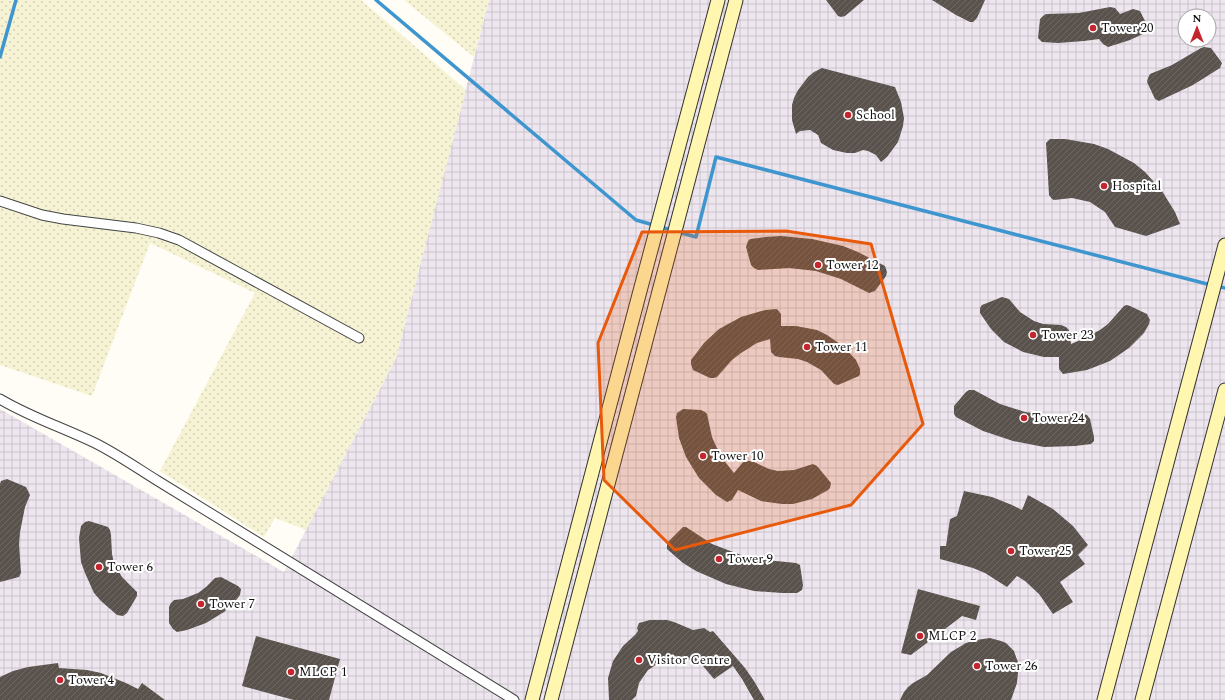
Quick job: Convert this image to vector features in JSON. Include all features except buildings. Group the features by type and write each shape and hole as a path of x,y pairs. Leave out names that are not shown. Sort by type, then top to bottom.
{"street":[{"path":"532,700 718,0"},
{"path":"550,700 736,0"},
{"path":"0,201 42,215 136,228 159,233 179,240 359,338"},
{"path":"1104,700 1225,245"},
{"path":"1142,700 1225,390"},
{"path":"0,399 17,410 60,427 117,455 514,700"}],"highlighted area":[{"path":"786,231 871,244 923,424 851,505 675,550 604,480 598,343 642,232"}],"shaded area":[{"path":"0,0 361,0 466,90 396,358 306,530 275,518 264,537 160,471 255,293 150,243 92,396 0,365"},
{"path":"404,0 489,0 474,57"},
{"path":"489,0 1225,0 1225,700 0,700 0,409 284,572 396,358"}],"waterway":[{"path":"0,57 16,0"},
{"path":"376,0 636,220 696,237 716,157 1211,285"},
{"path":"1217,286 1225,288"}],"place":[{"name":"Tower 20","path":"1093,28"},
{"name":"School","path":"848,115"},
{"name":"Hospital","path":"1104,186"},
{"name":"Tower 12","path":"818,265"},
{"name":"Tower 23","path":"1033,335"},
{"name":"Tower 11","path":"807,347"},
{"name":"Tower 24","path":"1024,418"},
{"name":"Tower 10","path":"703,456"},
{"name":"Tower 25","path":"1011,551"},
{"name":"Tower 9","path":"719,559"},
{"name":"Tower 6","path":"99,567"},
{"name":"Tower 7","path":"201,604"},
{"name":"MLCP 2","path":"920,636"},
{"name":"Visitor Centre","path":"639,660"},
{"name":"Tower 26","path":"977,666"},
{"name":"MLCP 1","path":"291,672"},
{"name":"Tower 4","path":"60,680"}]}
